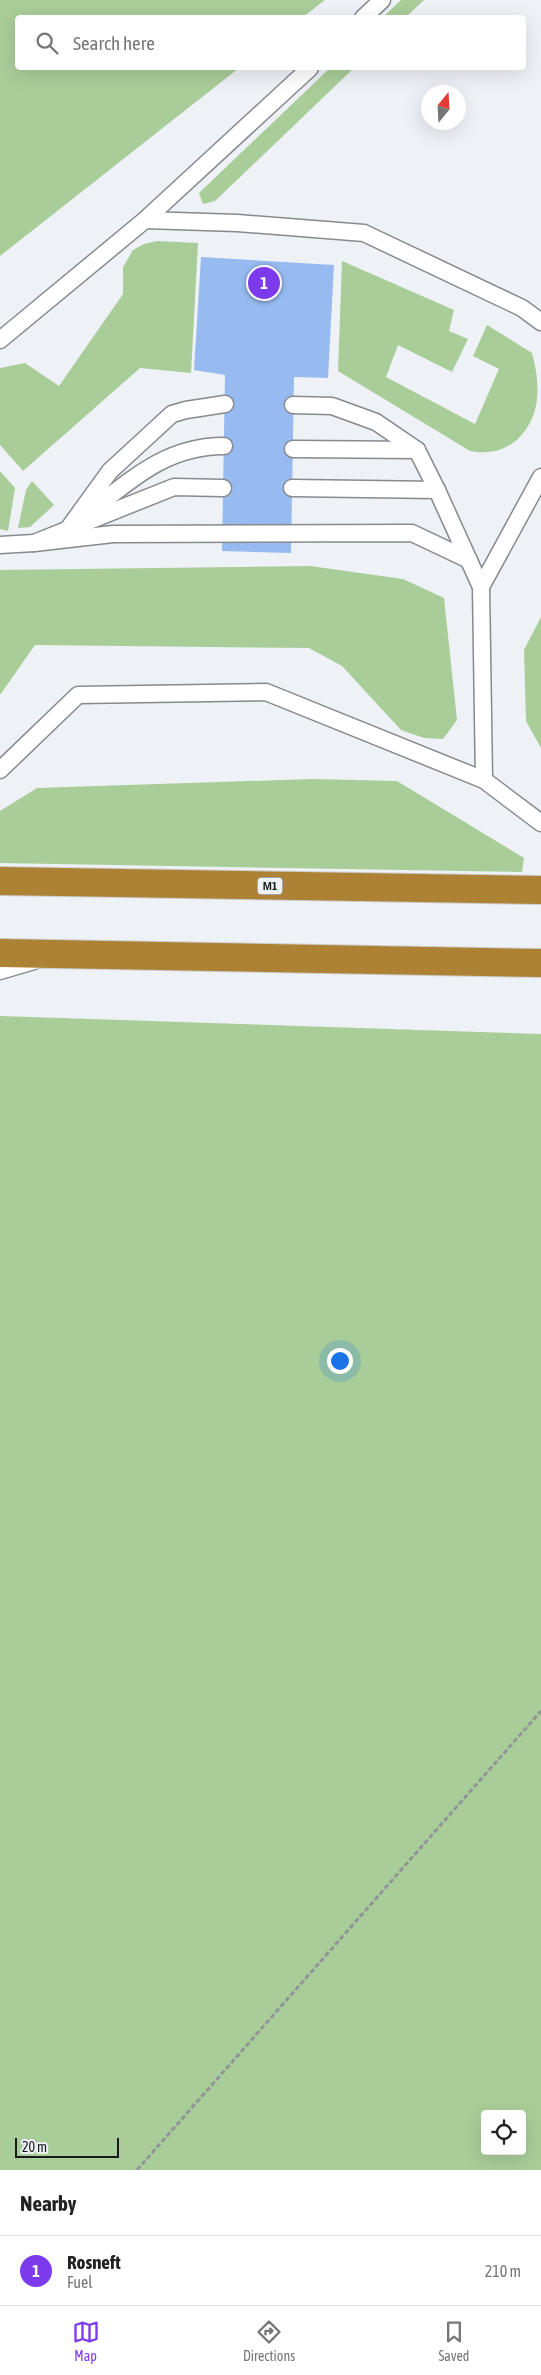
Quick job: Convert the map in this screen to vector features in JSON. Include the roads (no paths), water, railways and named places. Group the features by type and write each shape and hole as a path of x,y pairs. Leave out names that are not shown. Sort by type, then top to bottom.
{"highway":[{"name":"М1","path":"0,881 541,890"},
{"path":"0,953 541,962"}],"lane":[{"path":"366,15 382,0"},
{"path":"0,340 145,220 308,70"},
{"path":"145,220 237,223 364,233 522,308 541,322"},
{"path":"68,529 110,471 172,414 225,404"},
{"path":"294,405 332,406 376,422 417,450 481,587 484,780"},
{"path":"68,529 151,465 201,446 224,446"},
{"path":"293,449 417,450"},
{"path":"481,587 541,477"},
{"path":"34,543 174,488 223,488"},
{"path":"292,488 437,490"},
{"path":"0,545 113,534 412,533 469,560"},
{"path":"0,770 78,695 266,692 484,780 541,823"},
{"path":"0,971 59,954"}],"place":[{"name":"Rosneft","path":"264,283"}]}
